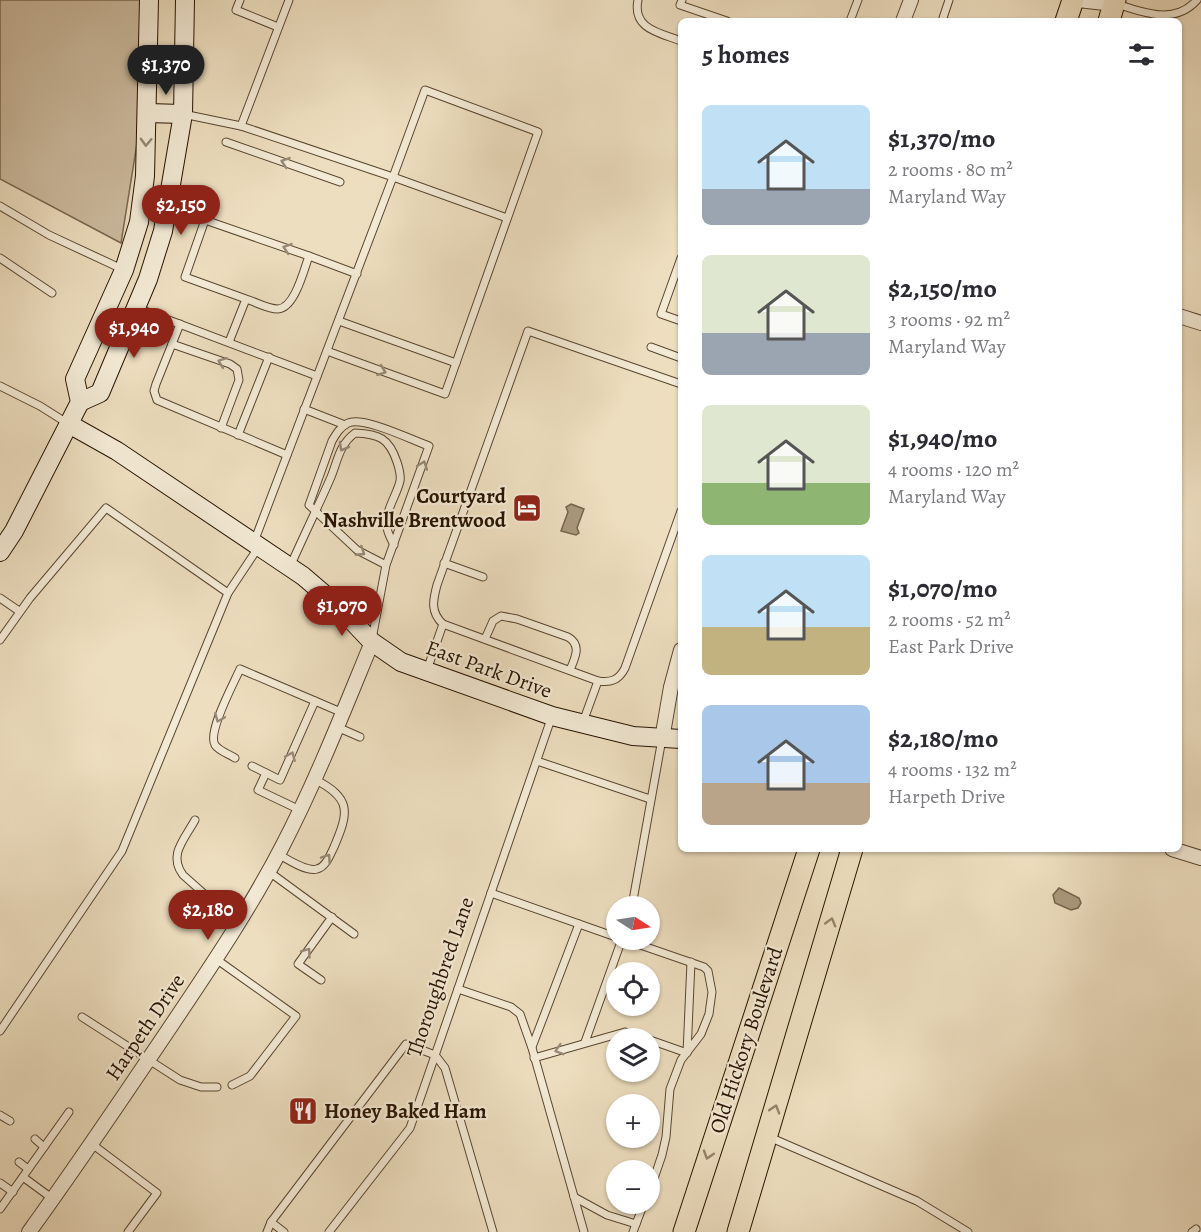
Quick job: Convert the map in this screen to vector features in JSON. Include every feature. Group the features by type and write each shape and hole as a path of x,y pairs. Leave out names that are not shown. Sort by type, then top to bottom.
{"main road":[{"path":"80,402 75,379 124,270 139,222 145,176 149,0"},
{"path":"0,552 14,531 80,402 99,393 148,279 163,231 183,114 185,0"},
{"path":"1067,18 1072,0"},
{"path":"147,113 183,114"},
{"name":"East Park Drive","path":"69,424 117,451 290,567 338,606 372,642 401,662 552,716 633,736 678,739"},
{"name":"Old Hickory Boulevard","path":"684,1232 808,852"},
{"path":"738,1232 851,852"}],"street":[{"path":"904,18 911,0"},
{"path":"1078,0 1113,8"},
{"path":"1182,317 1201,323"},
{"name":"Harpeth Drive","path":"29,1232 92,1144 216,959 278,854 314,779 372,642"},
{"path":"662,739 678,661"},
{"path":"1182,852 1201,858"}],"lane":[{"path":"240,0 236,10 279,27"},
{"path":"241,126 289,0"},
{"path":"638,0 637,16 646,28 678,40"},
{"path":"682,0 680,5 718,18"},
{"path":"851,18 858,0"},
{"path":"943,18 949,0"},
{"path":"1113,8 1163,16 1187,9 1197,0"},
{"path":"0,1031 122,851 228,593 257,544 304,409 425,90 538,132 445,394 327,351"},
{"path":"183,114 241,126 507,218"},
{"path":"226,142 340,182"},
{"path":"1,209 124,270"},
{"path":"309,256 291,302 285,307 275,308 185,277 205,220 309,256 357,274"},
{"path":"0,258 52,292"},
{"path":"678,266 661,314 678,320"},
{"path":"229,342 246,299"},
{"path":"136,308 317,376"},
{"path":"339,321 456,363"},
{"path":"180,324 154,391 157,400 287,455"},
{"path":"678,383 528,331 444,563 432,607 435,615 443,624 598,681 606,682 618,678 625,668 678,519"},
{"path":"172,344 230,364 237,369 239,380 221,428"},
{"path":"651,347 678,357"},
{"path":"238,435 269,357"},
{"path":"0,386 69,424"},
{"path":"304,409 345,425"},
{"path":"372,642 386,565 429,446 363,422 355,422 345,425 332,441 309,505 357,550 386,565"},
{"path":"290,567 345,441 354,433 367,434 386,440 392,449 400,474 400,481 387,518 387,527 394,544"},
{"path":"0,640 19,611 106,508 228,593"},
{"path":"444,563 483,577"},
{"path":"0,598 19,611"},
{"path":"485,639 493,621 501,616 517,619 568,637 575,642 576,646 570,670"},
{"path":"427,671 443,624"},
{"path":"235,758 215,745 212,738 240,669 343,713"},
{"path":"582,724 598,681"},
{"path":"252,766 280,780 315,701"},
{"name":"Thoroughbred Lane","path":"329,1232 410,1128 552,716"},
{"path":"337,727 360,737"},
{"path":"635,896 662,739"},
{"path":"537,761 650,799"},
{"path":"266,773 258,790 300,810"},
{"path":"278,854 312,870 321,867 329,858 344,824 344,810 334,790 314,779"},
{"path":"195,820 176,855 177,868 237,923"},
{"path":"268,871 354,934"},
{"path":"491,893 606,933"},
{"path":"321,980 298,964 332,917"},
{"path":"532,1048 579,924"},
{"path":"585,1042 618,950"},
{"path":"655,950 704,967 708,972 712,992 709,1014 701,1034 681,1059 670,1089 666,1137 660,1162"},
{"path":"216,959 296,1016 250,1076 232,1085"},
{"path":"687,1053 690,962"},
{"path":"458,989 515,1010 520,1014 532,1048 584,1232"},
{"path":"82,1017 148,1061 189,1084 217,1087"},
{"path":"534,1058 606,1037"},
{"path":"267,1232 271,1222 406,1044 435,1055 445,1068 493,1232"},
{"path":"660,1044 687,1053"},
{"path":"0,1209 69,1112"},
{"path":"0,1115 10,1121"},
{"path":"766,1136 917,1201 968,1232"},
{"path":"35,1139 44,1146"},
{"path":"92,1144 157,1193 128,1232"},
{"path":"19,1162 28,1169"},
{"path":"23,1177 53,1199"},
{"path":"0,1183 13,1192"},
{"path":"574,1197 607,1215 636,1224"},
{"path":"633,1232 640,1214"},
{"path":"271,1222 284,1232"}],"shaded area":[{"path":"0,0 145,0 147,81 121,243 0,179"},
{"path":"571,504 584,509 577,528 579,533 576,535 561,531 568,512 566,507"},
{"path":"1059,888 1079,898 1081,903 1078,908 1071,910 1055,903 1053,895"}],"place":[{"name":"Courtyard Nashville Brentwood","path":"527,508"},
{"name":"Honey Baked Ham","path":"303,1111"}]}
